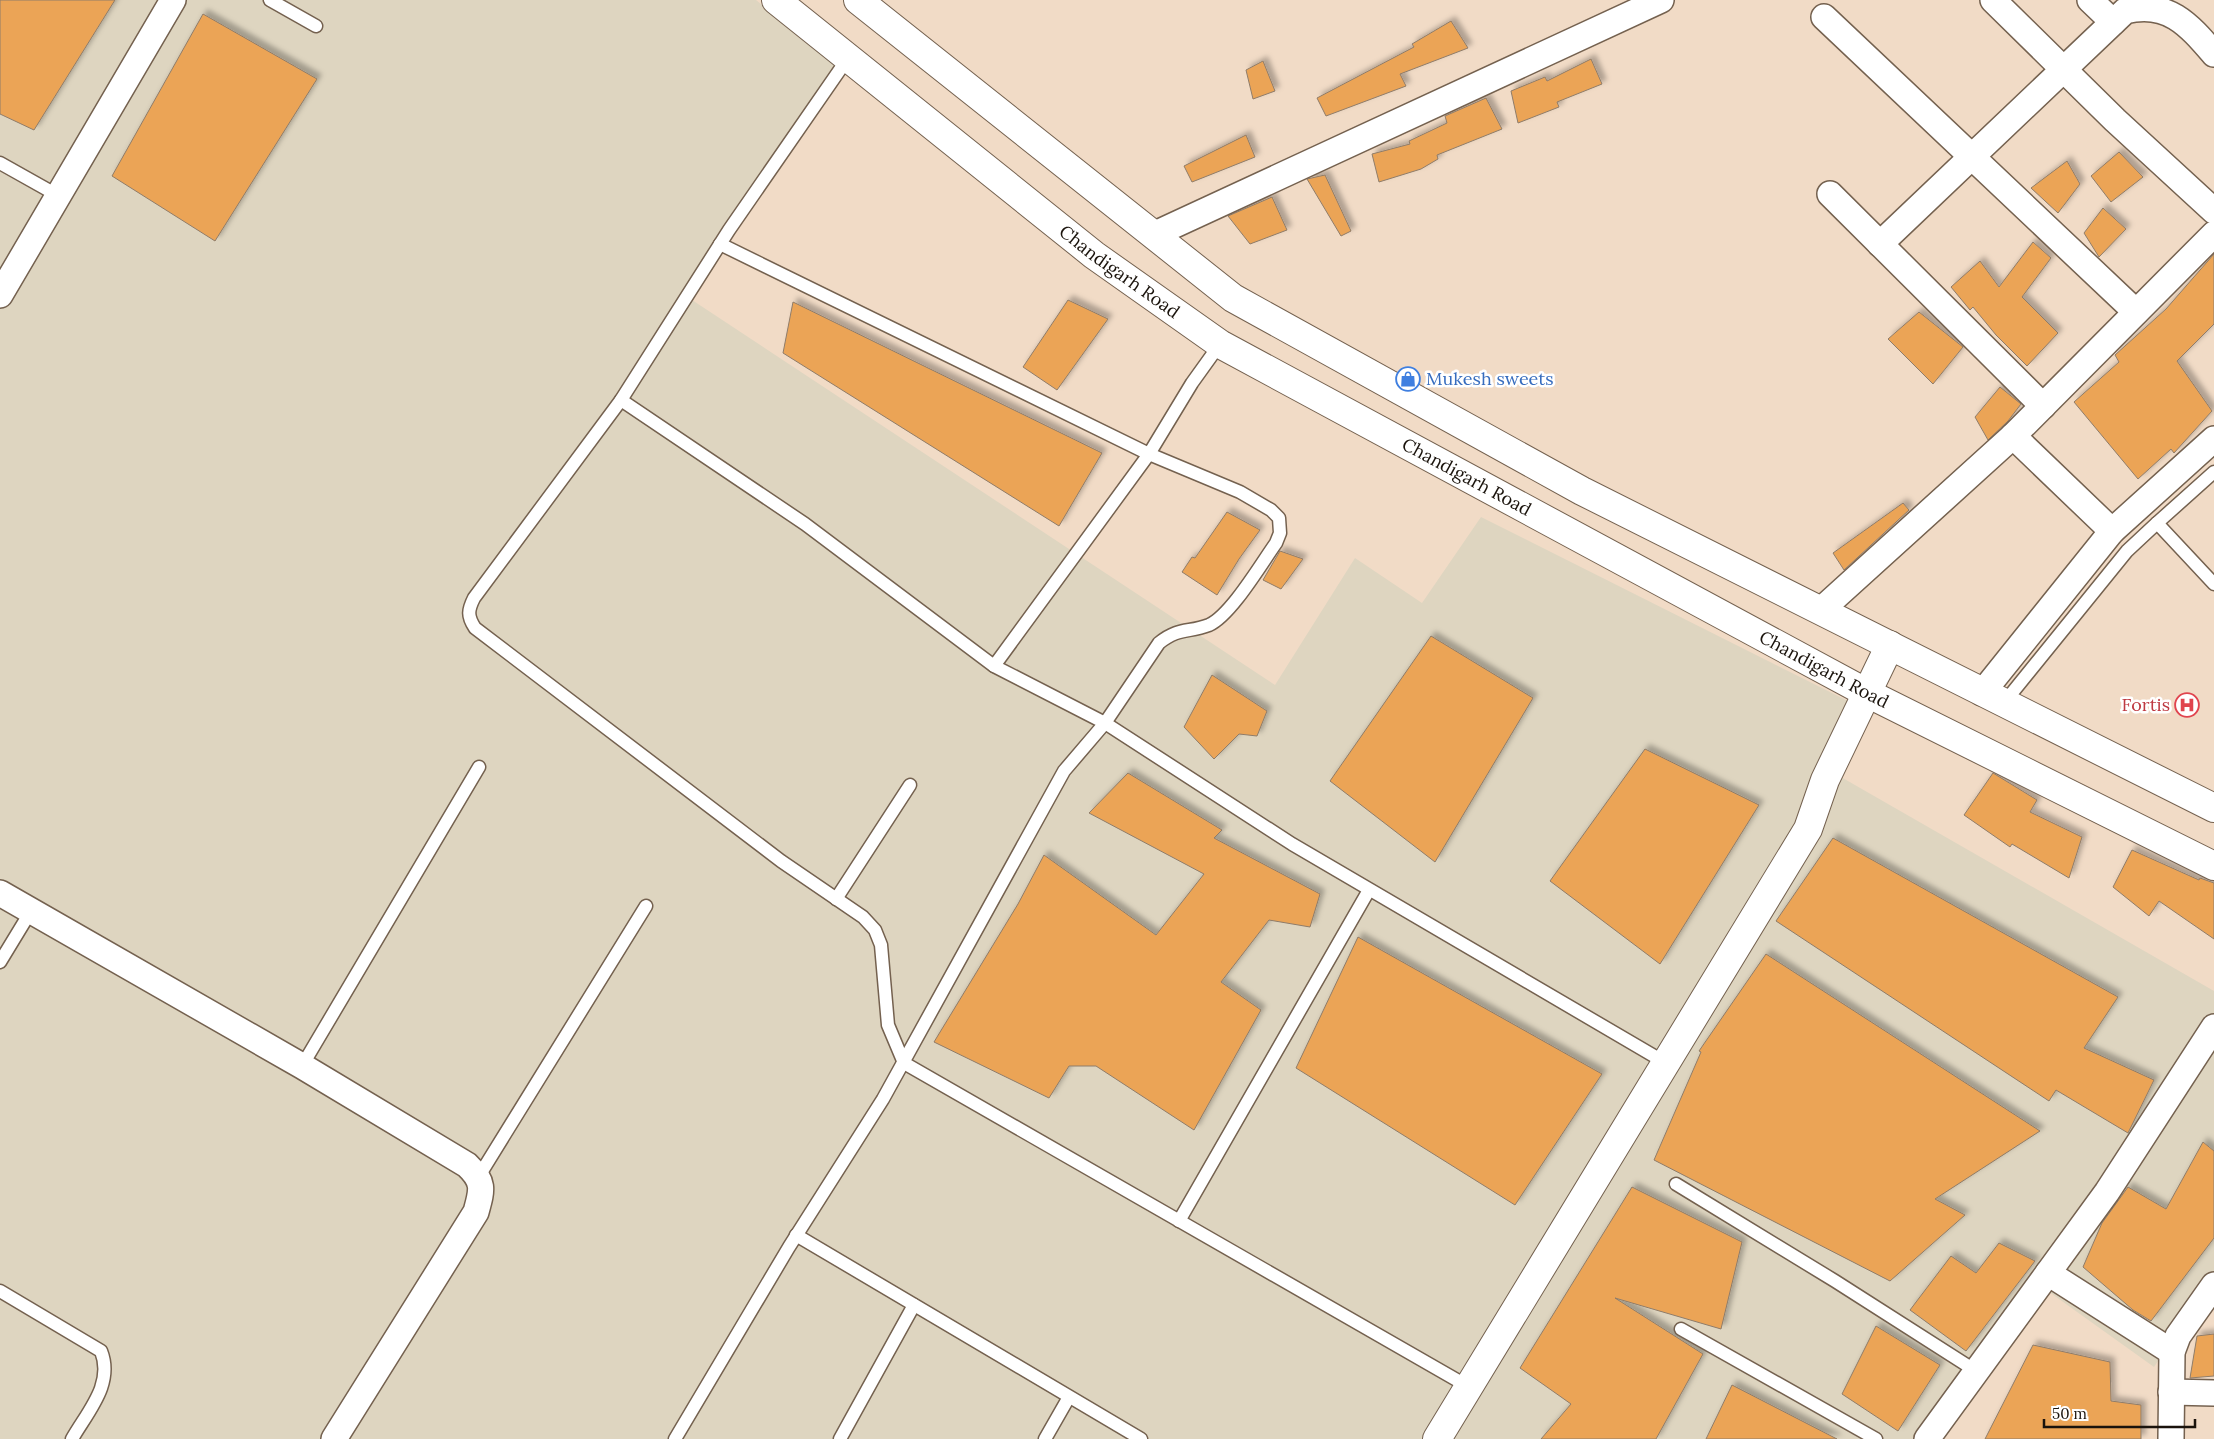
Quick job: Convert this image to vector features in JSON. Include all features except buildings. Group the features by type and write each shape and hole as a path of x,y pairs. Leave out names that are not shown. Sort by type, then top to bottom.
{"main road":[{"name":"Chandigarh Road","path":"776,0 1094,255 1220,344 1867,693 2214,866"},
{"path":"858,0 1233,298 1582,491 2214,808"},
{"path":"1437,1439 1808,829 1825,780 1890,645"}],"street":[{"path":"0,295 173,0"},
{"path":"1153,234 1615,10 1661,0"},
{"path":"1993,0 2214,211"},
{"path":"2090,0 2113,22"},
{"path":"1880,244 2125,11 2136,5 2173,4 2214,54"},
{"path":"1824,17 2136,312"},
{"path":"1830,194 2043,406"},
{"path":"1821,610 2013,436 2214,234"},
{"path":"2013,436 2112,531"},
{"path":"1992,698 2112,531 2214,439"},
{"path":"0,893 302,1066 467,1165 478,1176 481,1191 476,1212 334,1439"},
{"path":"1927,1439 2107,1192 2213,1033"},
{"path":"2048,1273 2172,1352"},
{"path":"2171,1439 2172,1352 2178,1336 2214,1285"},
{"path":"2171,1392 2214,1393"}],"lane":[{"path":"270,0 316,26"},
{"path":"848,58 720,244 621,400 474,598 468,609 468,616 475,628 781,861 863,917 875,930 881,945 888,1024 904,1063 1469,1387"},
{"path":"0,163 57,195"},
{"path":"674,1439 796,1235 904,1063 1064,771 1105,723 1159,643 1171,633 1208,625 1224,616 1276,543 1280,534 1278,518 1271,510 1240,492 1149,454 720,244"},
{"path":"994,666 1149,454 1192,384 1220,344"},
{"path":"621,400 805,524 994,666 1105,723 1292,844 1666,1063"},
{"path":"1992,698 2127,551 2214,472"},
{"path":"2157,523 2214,584"},
{"path":"302,1066 479,768"},
{"path":"836,899 910,785"},
{"path":"1179,1221 1369,890"},
{"path":"478,1176 646,906"},
{"path":"0,962 31,911"},
{"path":"1676,1184 1835,1281 1976,1371"},
{"path":"796,1235 1140,1439"},
{"path":"0,1291 101,1351 106,1362 106,1375 99,1394 72,1439"},
{"path":"840,1439 914,1305"},
{"path":"1681,1330 1876,1439"},
{"path":"1045,1439 1069,1397"}],"shaded area":[{"path":"0,0 756,0 843,72 689,298 1275,685 1355,558 1422,603 1481,517 1858,706 1834,773 2214,991 2214,1276 2154,1367 2045,1289 1935,1439 0,1439"}],"place":[{"name":"Mukesh sweets","path":"1408,379"},
{"name":"Fortis","path":"2187,705"}]}
